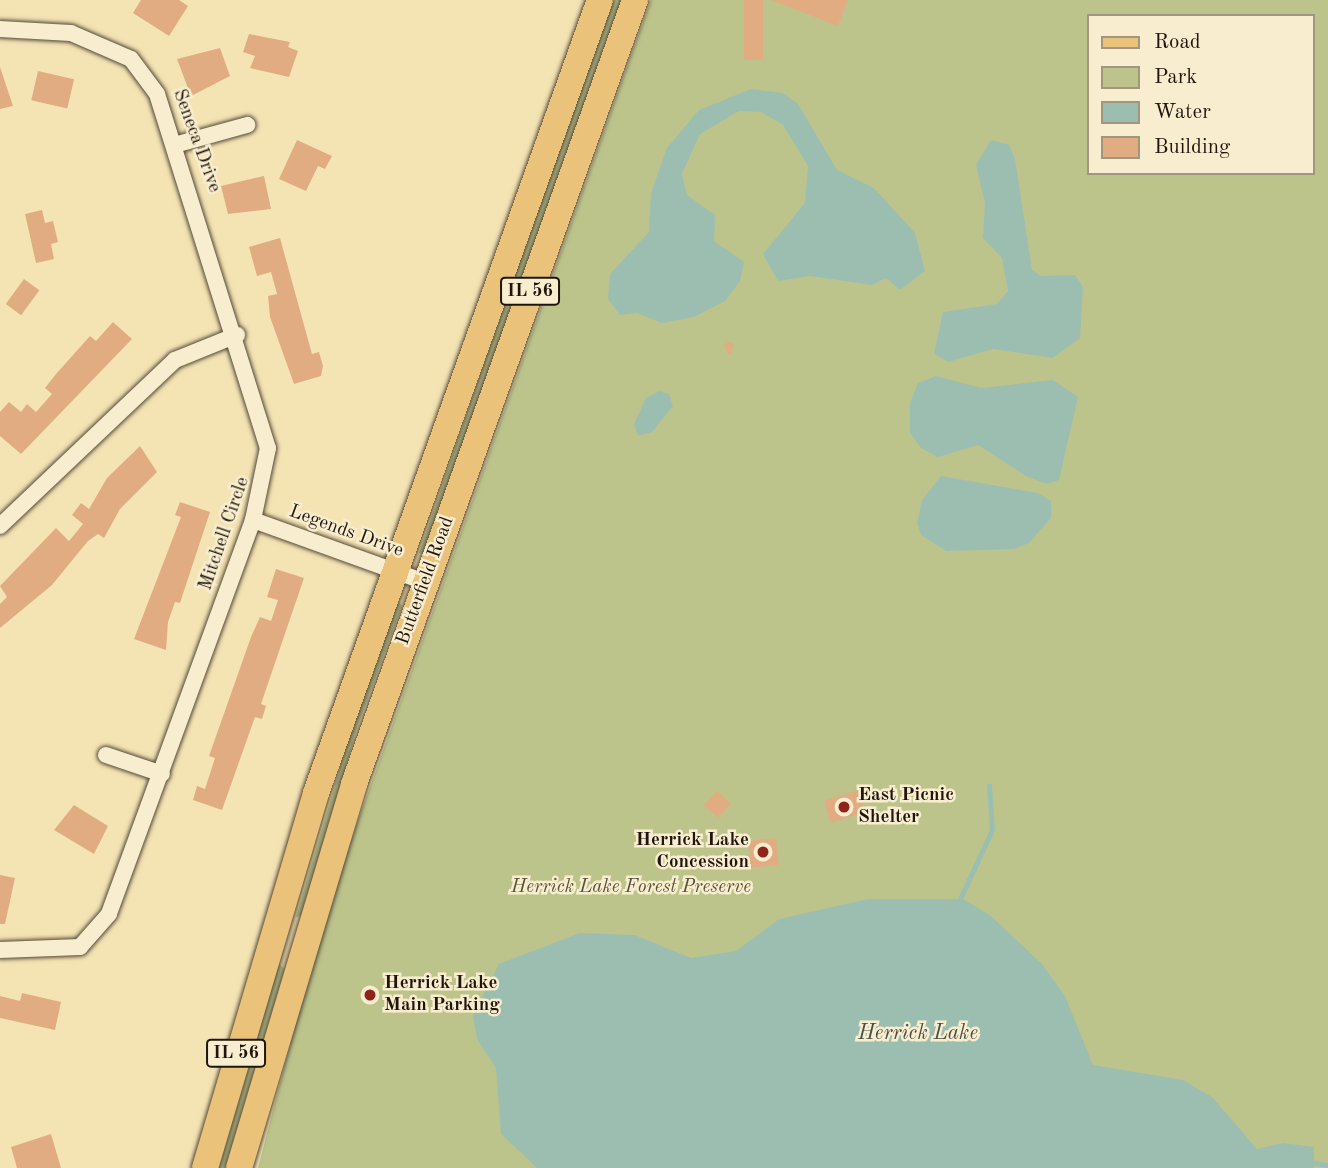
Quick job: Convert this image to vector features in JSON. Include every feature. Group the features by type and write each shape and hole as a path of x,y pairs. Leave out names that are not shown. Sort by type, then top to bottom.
{"main road":[{"name":"Butterfield Road","path":"205,1168 291,870 600,0"},
{"name":"Butterfield Road","path":"239,1168 325,871 425,582 635,0"}],"street":[{"name":"Seneca Drive","path":"1,23 71,33 131,59 158,93 178,144 237,335"},
{"path":"178,144 247,125"},
{"path":"0,526 175,360 237,335"},
{"name":"Mitchell Circle","path":"0,950 80,947 97,930 162,774 265,482 267,432 237,335"},
{"name":"Legends Drive","path":"253,520 425,582"},
{"path":"106,755 162,774"}],"green space":[{"path":"609,0 627,0 425,554 419,553"},
{"name":"Herrick Lake Forest Preserve","path":"651,0 1328,0 1328,1168 258,1168 323,919"},
{"path":"396,599 402,606 356,731 303,916 296,917 373,656"},
{"path":"279,964 285,969 231,1168 214,1168"}],"water":[{"path":"751,89 783,93 798,104 837,170 874,188 915,233 925,271 900,290 886,278 872,285 810,276 778,281 763,254 805,203 808,166 783,125 761,112 739,111 700,134 682,174 687,195 715,215 714,241 744,262 740,281 725,301 694,317 662,323 637,313 620,315 608,299 610,274 649,232 651,193 667,148 699,110"},
{"path":"991,140 1009,145 1015,159 1032,270 1041,276 1075,275 1083,287 1080,338 1053,358 993,349 948,362 934,354 943,312 997,304 1008,291 1002,258 983,238 985,203 976,165"},
{"path":"936,376 981,388 1053,380 1078,397 1059,480 1047,484 1026,476 978,445 938,457 921,448 910,433 910,403 918,383"},
{"path":"660,391 669,394 673,406 652,432 638,436 634,424 646,398"},
{"path":"941,476 1038,493 1051,501 1051,518 1029,543 1014,549 946,551 921,535 917,523 922,500"},
{"name":"Herrick Lake","path":"868,899 963,899 991,916 1042,964 1065,996 1093,1065 1183,1080 1212,1097 1257,1149 1283,1143 1314,1147 1314,1168 537,1168 501,1134 496,1068 477,1039 473,1015 499,964 580,933 635,935 691,958 736,951 779,919"}],"building":[{"path":"141,0 179,0 188,6 169,36 133,13"},
{"path":"744,0 763,0 763,60 744,60"},
{"path":"771,0 848,0 838,26"},
{"path":"249,34 290,42 288,47 298,51 289,77 250,68 255,56 243,52"},
{"path":"220,48 230,76 191,96 177,59"},
{"path":"0,67 13,106 0,109"},
{"path":"38,71 74,79 67,109 31,100"},
{"path":"297,140 332,156 325,169 318,166 306,191 279,179"},
{"path":"264,176 271,209 228,214 221,186"},
{"path":"42,210 45,223 53,221 58,242 51,244 54,259 36,263 25,214"},
{"path":"280,238 312,354 319,352 323,366 321,376 294,384 270,317 268,296 277,294 271,272 257,276 249,247"},
{"path":"24,279 39,290 21,315 6,304"},
{"path":"113,322 132,339 21,454 0,436 0,412 9,402 21,412 27,404 36,412 52,394 45,388 56,374 90,336 96,341"},
{"path":"728,342 734,344 730,355 723,346"},
{"path":"140,446 157,472 120,509 104,538 98,534 88,541 52,585 0,628 0,604 7,597 0,586 56,528 69,541 83,524 72,515 81,503 89,509 107,478"},
{"path":"180,502 210,512 180,603 175,602 168,622 166,650 134,639 181,517 175,515"},
{"path":"276,569 304,578 261,704 266,706 262,719 255,717 222,810 193,800 197,786 205,789 215,758 209,756 251,637 260,617 271,621 278,600 267,597"},
{"name":"East Picnic Shelter","path":"858,790 865,812 831,823 824,801"},
{"path":"717,791 731,804 718,818 704,805"},
{"path":"74,805 108,826 94,854 54,830"},
{"name":"Herrick Lake Concession","path":"776,838 779,865 751,868 748,841"},
{"path":"0,875 15,878 5,924 0,924"},
{"path":"22,993 61,1002 55,1030 0,1018 0,996 20,1001"},
{"path":"51,1134 61,1168 17,1168 11,1147"}],"waterway":[{"path":"960,899 992,830 989,786"},
{"path":"1315,1163 1328,1165"}],"place":[{"name":"East Picnic Shelter","path":"844,807"},
{"name":"Herrick Lake Concession","path":"763,852"},
{"name":"Herrick Lake Main Parking","path":"370,995"}]}
